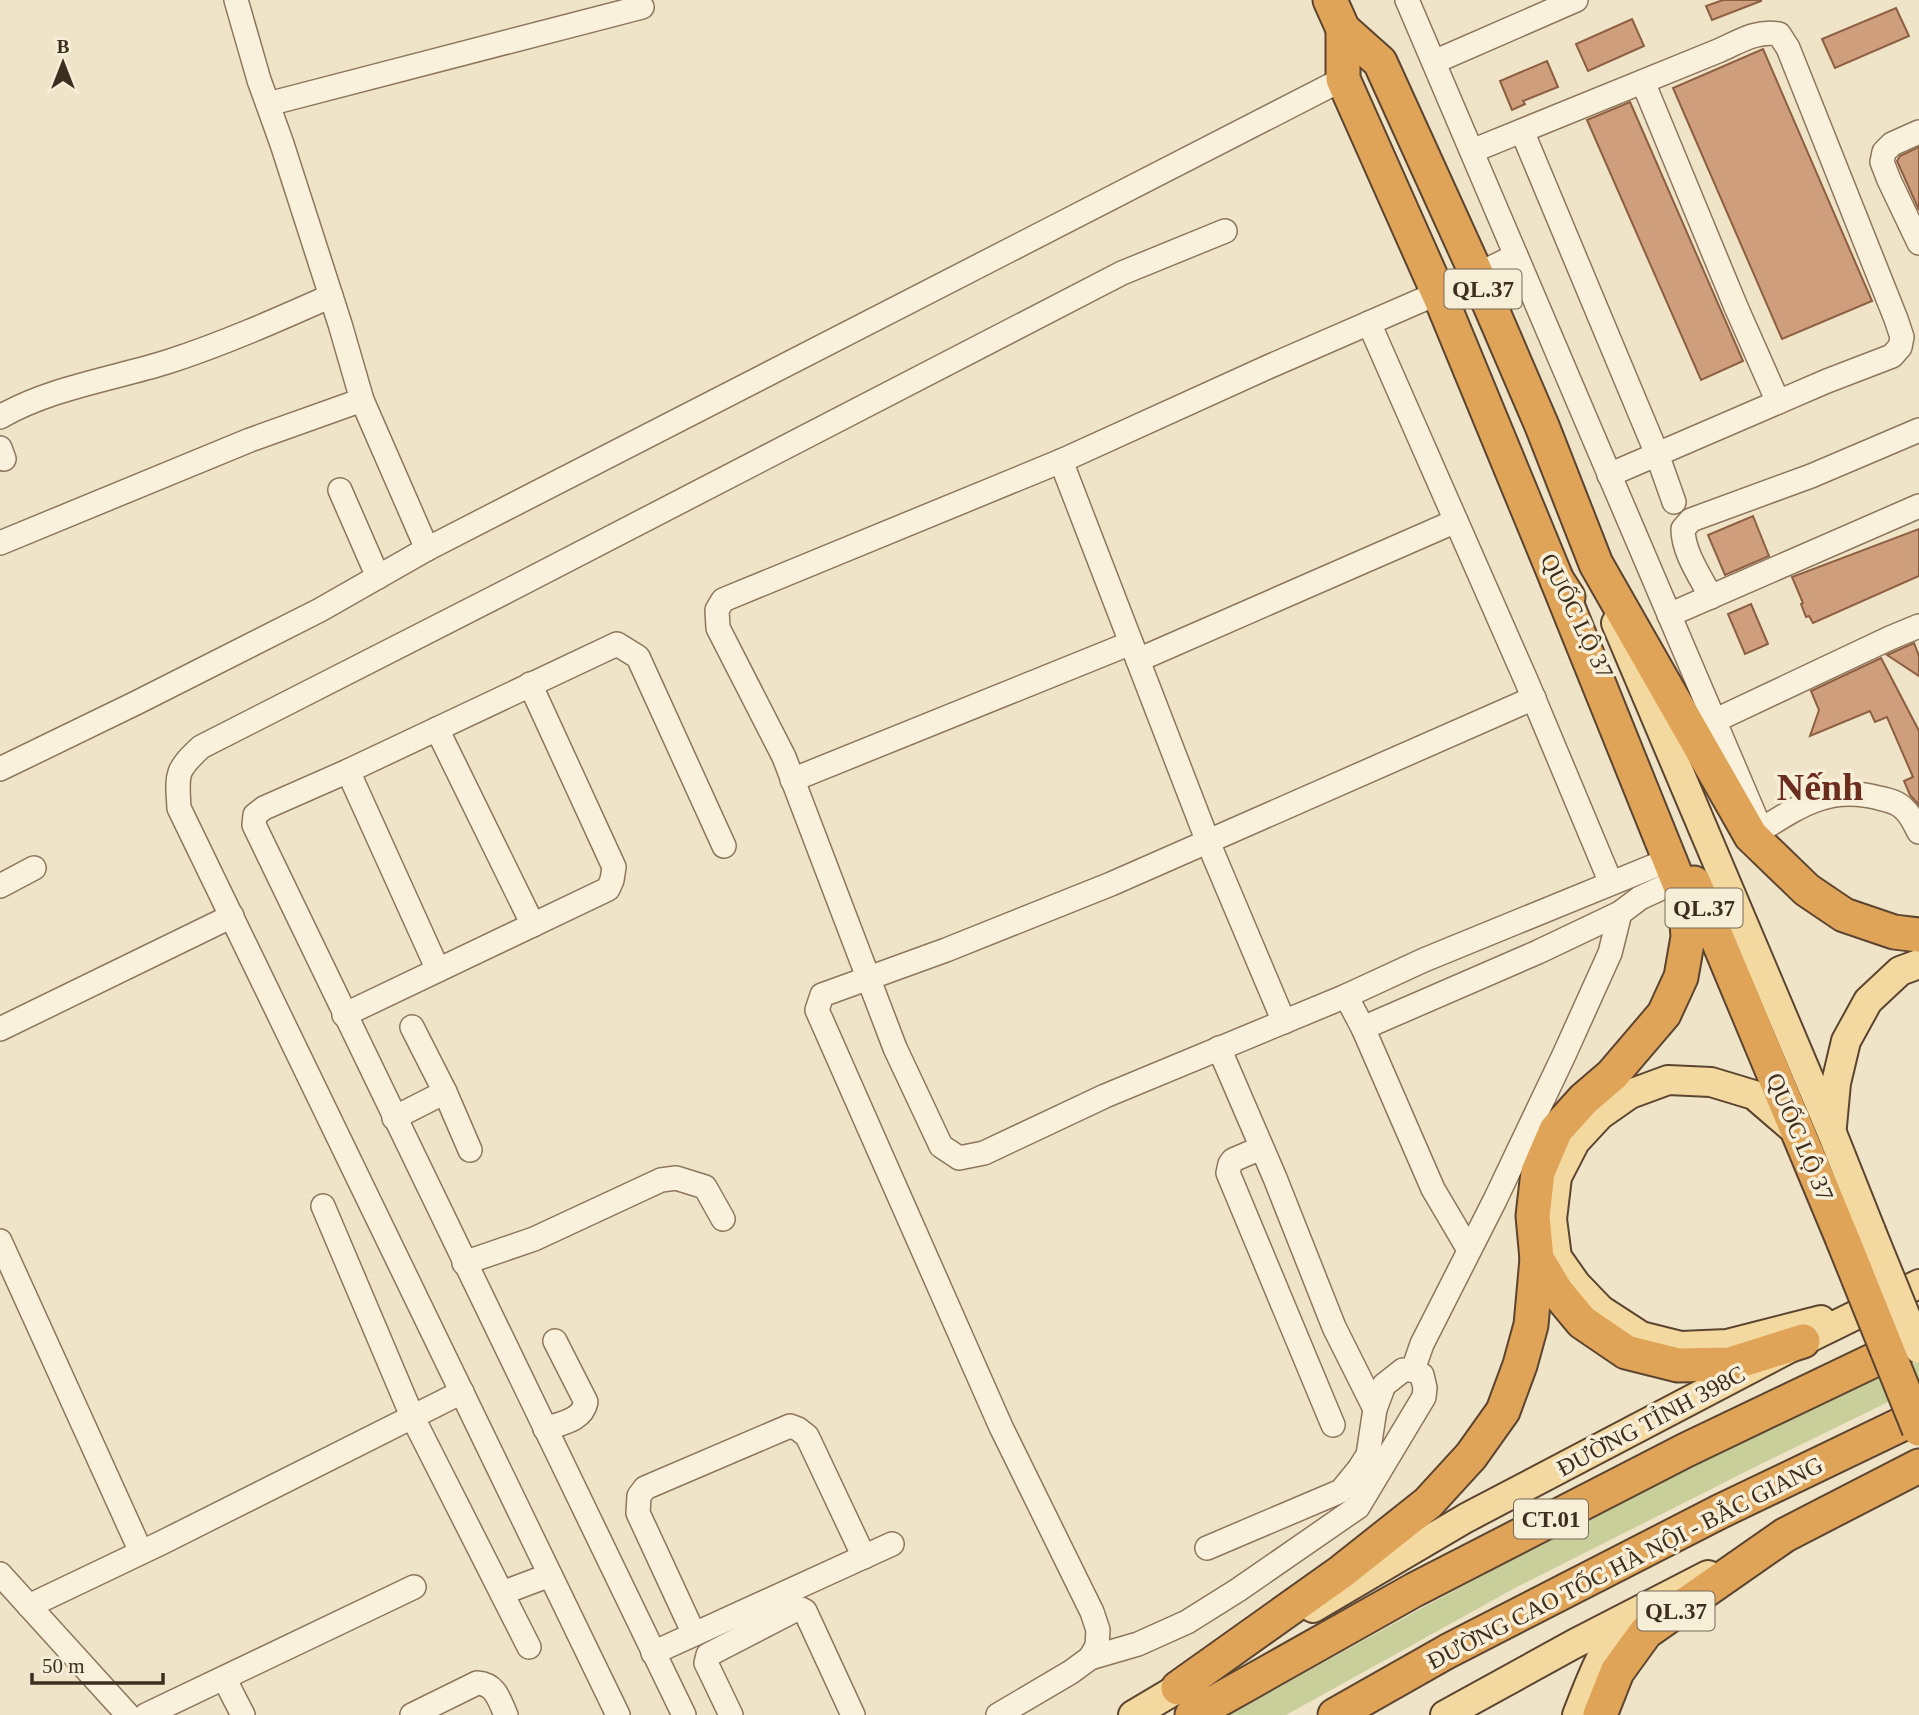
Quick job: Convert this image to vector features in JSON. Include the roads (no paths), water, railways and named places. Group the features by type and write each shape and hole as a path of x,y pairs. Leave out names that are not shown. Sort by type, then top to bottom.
{"highway":[{"name":"QUỐC LỘ 37","path":"1337,14 1380,62 1542,426 1596,564 1751,836 1807,890 1844,915 1894,932 1919,936"},
{"name":"QUỐC LỘ 37","path":"1337,14 1343,79 1438,293 1557,580 1585,623 1797,1132 1857,1235"},
{"path":"1343,79 1380,62"},
{"path":"1185,1701 1427,1503 1471,1456 1503,1411 1531,1325 1536,1259 1533,1216 1538,1172 1556,1130 1584,1099 1612,1075 1664,1014 1681,977 1688,937 1685,898 1557,580"},
{"name":"QL.37","path":"1857,1235 1919,1429"},
{"path":"1536,1259 1557,1292 1582,1322 1626,1352 1678,1365 1730,1364 1803,1341"},
{"name":"CT.01","path":"1185,1701 1426,1583 1686,1450 1919,1338"},
{"name":"ĐƯỜNG CAO TỐC HÀ NỘI - BẮC GIANG","path":"1335,1715 1448,1651 1694,1524 1919,1416"},
{"name":"QL.37","path":"1600,1715 1618,1672 1646,1632 1785,1535 1919,1466"}],"main road":[{"path":"1596,564 1614,619 1832,1133 1857,1235 1919,1349"},
{"path":"1832,1133 1836,1083 1846,1041 1868,1001 1900,971 1919,964"},
{"path":"1797,1132 1754,1095 1711,1082 1668,1080 1630,1094 1600,1115 1575,1142 1557,1177 1552,1219 1557,1257 1576,1284 1601,1310 1641,1336 1681,1346 1727,1344 1872,1308"},
{"name":"ĐƯỜNG TỈNH 398C","path":"1133,1715 1185,1701 1466,1518 1803,1341 1919,1284"},
{"path":"1445,1715 1574,1644 1785,1535"},
{"path":"1577,1715 1597,1665 1621,1627 1680,1589"}],"street":[{"path":"236,0 362,400 427,549"},
{"path":"1406,0 1761,830 1778,862"},
{"path":"1434,62 1576,0"},
{"path":"268,104 642,7"},
{"path":"1472,151 1755,34 1779,34 1788,48 1902,337 1900,347 1892,356 1609,474"},
{"path":"0,769 320,610 427,549 1343,79"},
{"path":"1643,82 1778,402"},
{"path":"1522,131 1657,454 1674,502"},
{"path":"1919,132 1892,144 1884,152 1882,162 1919,243"},
{"path":"618,1715 179,808 177,779 184,762 201,747 1122,273 1225,231"},
{"path":"1516,256 1061,461 723,600 717,610 718,628 784,757 895,1048 941,1146 960,1158 984,1153 1105,1096 1611,883 1675,870"},
{"path":"0,417 65,390 167,362 252,331 331,296"},
{"path":"1369,323 1534,698 1611,883"},
{"path":"0,543 250,440 362,400"},
{"path":"1711,597 1683,536 1683,529 1691,520 1811,476 1919,430"},
{"path":"1061,461 1208,842 1284,1022"},
{"path":"340,490 378,577"},
{"path":"1669,615 1919,506"},
{"path":"792,779 1135,651 1456,521"},
{"path":"1714,721 1919,626"},
{"path":"684,1715 254,825 255,815 264,808 617,644 638,657 724,846"},
{"path":"344,1015 608,889 614,867 530,684"},
{"path":"1090,1658 1097,1646 1098,1630 1092,1612 1001,1427 817,1010 822,995 1111,884 1534,698"},
{"path":"437,729 533,925"},
{"path":"348,771 438,970"},
{"path":"1761,830 1815,799 1830,795 1863,794 1902,807 1919,832"},
{"path":"0,886 34,868"},
{"path":"1363,1028 1538,952 1620,913 1675,870"},
{"path":"1413,1370 1422,1344 1576,1030 1610,953 1620,913"},
{"path":"0,1029 232,916"},
{"path":"1346,996 1363,1028 1433,1189 1469,1250"},
{"path":"412,1027 445,1091 470,1150"},
{"path":"1219,1048 1275,1178 1334,1327 1375,1409"},
{"path":"394,1118 445,1091"},
{"path":"1261,1148 1233,1160 1228,1167 1228,1173 1333,1425"},
{"path":"464,1263 534,1239 661,1180 676,1178 705,1188 723,1219"},
{"path":"323,1206 412,1416 529,1647"},
{"path":"0,1241 141,1552"},
{"path":"545,1429 578,1417 586,1402 555,1341"},
{"path":"998,1715 1090,1658 1138,1644 1187,1622 1358,1507 1424,1396 1422,1375 1413,1370 1403,1370 1384,1385 1375,1409 1368,1455 1340,1491 1207,1548"},
{"path":"29,1606 462,1392"},
{"path":"694,1634 638,1513 639,1496 645,1488 790,1426 807,1436 863,1557"},
{"path":"653,1653 892,1544"},
{"path":"0,1574 128,1715"},
{"path":"502,1593 550,1574"},
{"path":"146,1715 414,1587"},
{"path":"731,1715 708,1667 708,1655 801,1609 805,1611 853,1715"},
{"path":"224,1678 243,1715"},
{"path":"412,1715 477,1683 489,1685 495,1691 506,1715"}],"district":[{"name":"Nếnh","path":"1820,787"}]}
